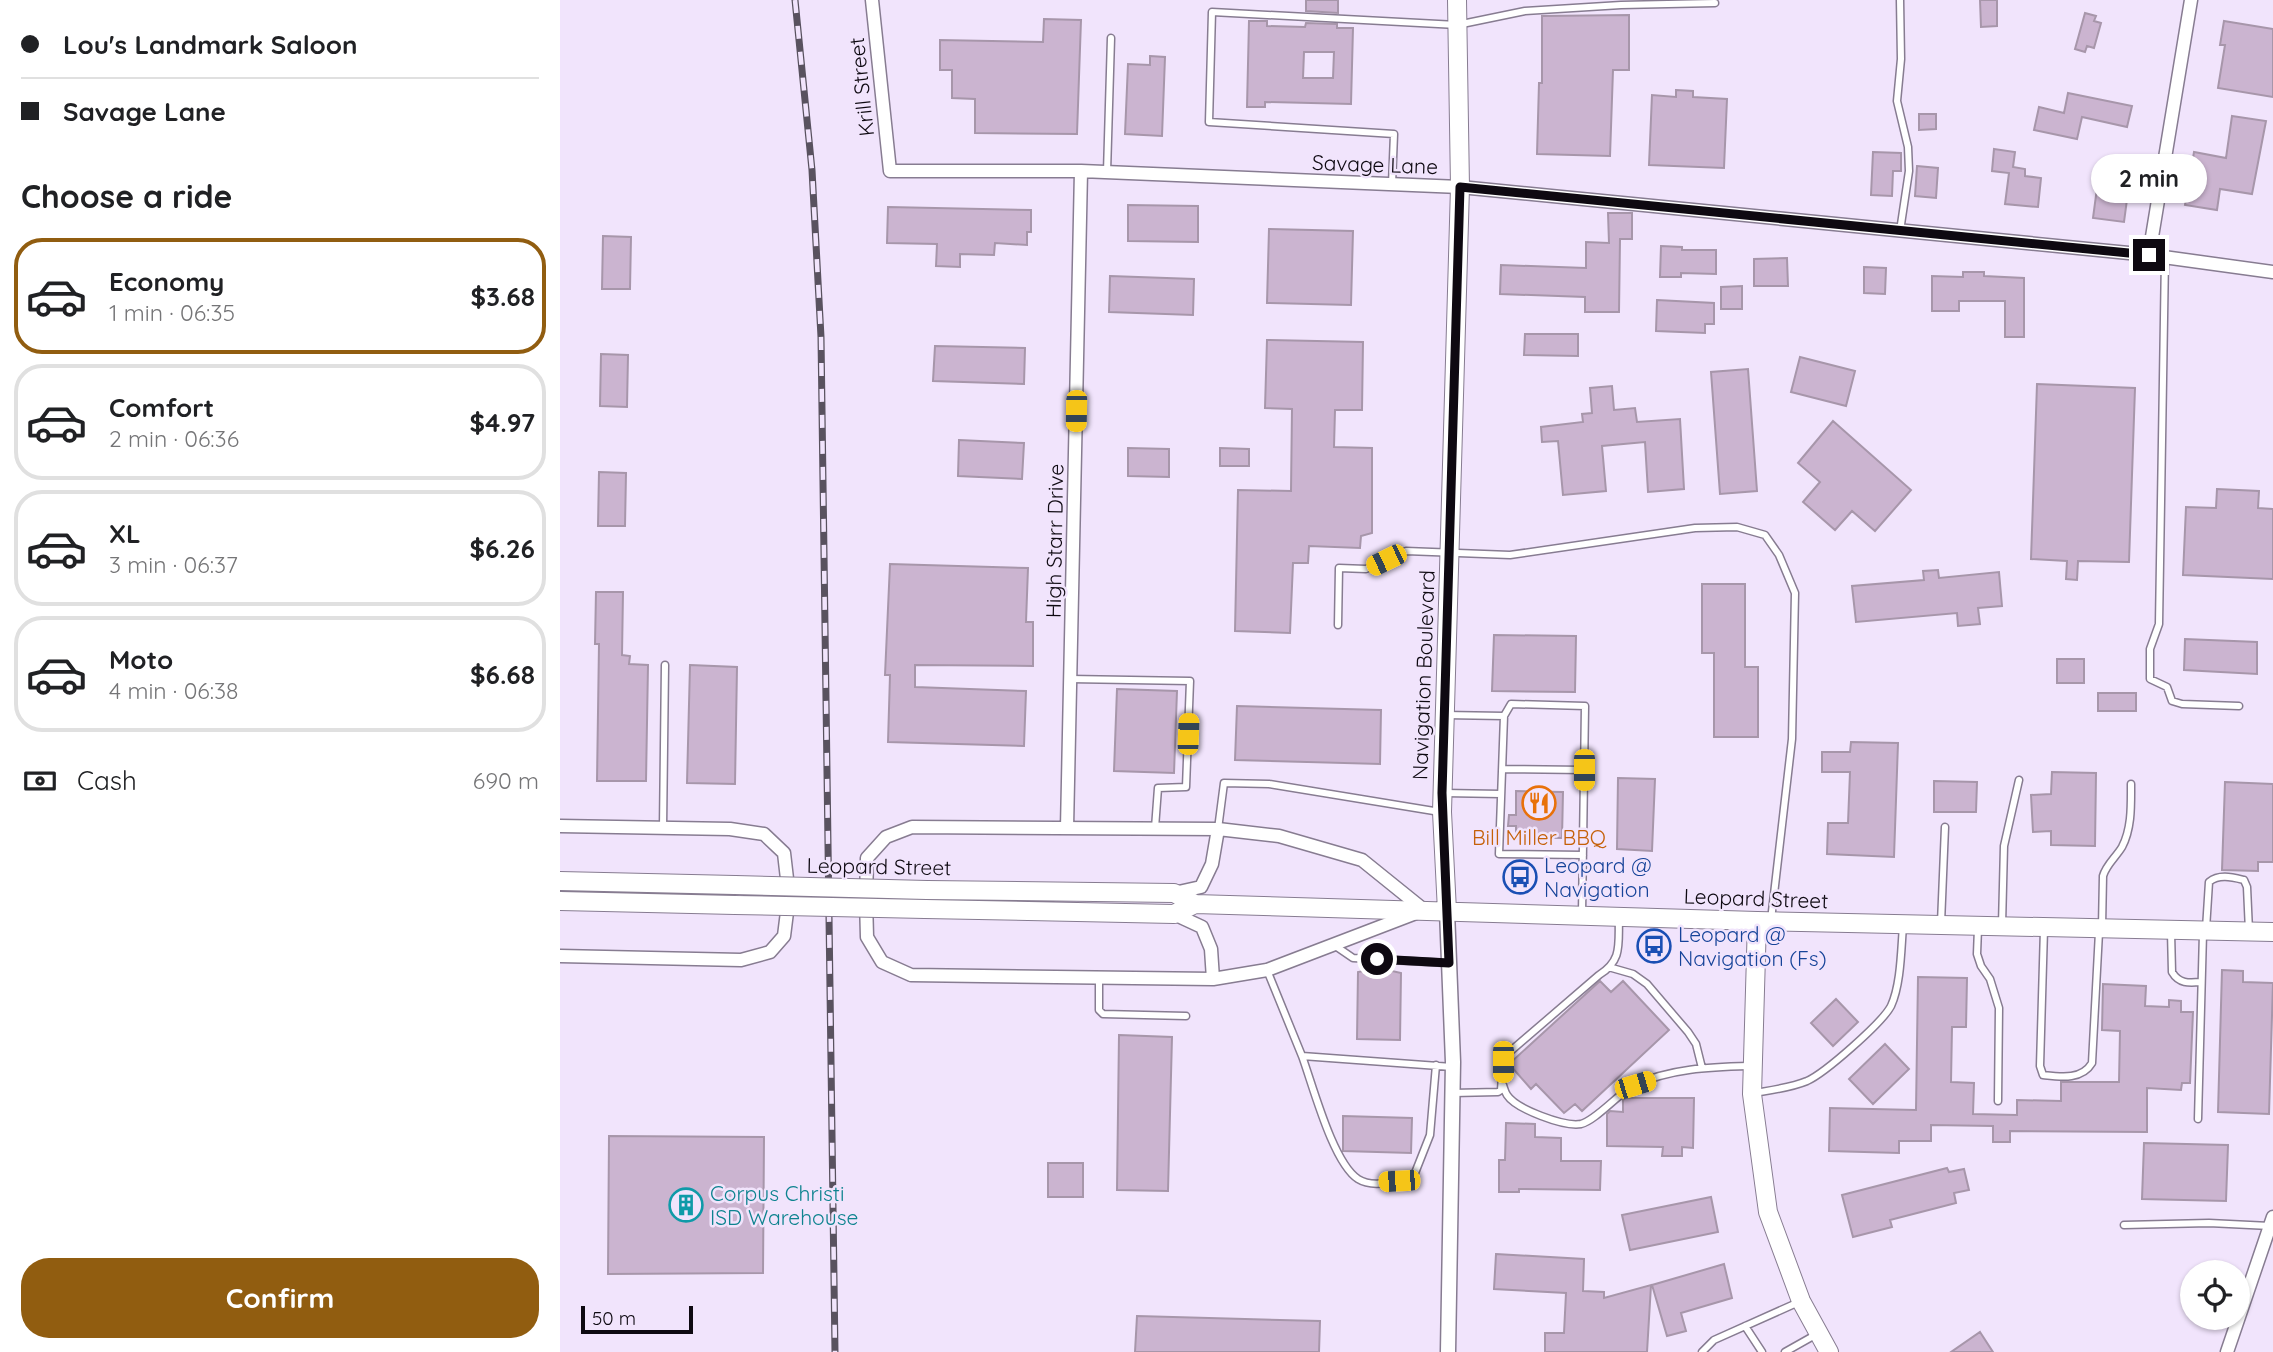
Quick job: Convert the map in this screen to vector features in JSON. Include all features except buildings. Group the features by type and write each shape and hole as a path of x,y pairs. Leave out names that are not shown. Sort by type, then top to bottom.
{"main road":[{"name":"Navigation Boulevard","path":"1447,911 1442,793 1460,187 1457,0"},
{"name":"Leopard Street","path":"560,881 1174,893 1195,904 1903,925 2273,932"},
{"name":"Leopard Street","path":"560,901 1174,914 1195,904"},
{"path":"1763,921 1752,1094 1768,1212 1801,1301 1829,1352"}],"street":[{"name":"Krill Street","path":"872,0 890,170"},
{"path":"2149,255 2191,0"},
{"name":"Savage Lane","path":"890,170 1081,170 1460,187 2149,255 2273,272"},
{"name":"High Starr Drive","path":"1067,828 1081,170"},
{"path":"560,826 730,829 764,834 785,853 789,896 784,936 770,952 741,960 560,956"},
{"path":"912,827 1155,829 1218,829 1279,836 1362,860 1424,910 1267,970 1213,979 911,975 883,962 867,937 867,858 886,836 912,827"},
{"path":"1174,893 1201,887 1212,864 1218,829"},
{"name":"Navigation Boulevard","path":"1447,911 1453,1067 1448,1352"},
{"path":"1174,914 1202,927 1210,948 1213,979"},
{"path":"2227,1352 2272,1222"}],"lane":[{"path":"1900,0 1901,59 1897,101 1908,147 1909,171 1900,231"},
{"path":"1392,184 1394,134 1209,122 1212,12 1457,25 1525,11 1715,3"},
{"path":"1107,172 1111,38"},
{"path":"2165,257 2159,624 2150,649 2150,679 2167,687 2172,701 2182,705 2239,706"},
{"path":"1338,625 1339,568 1366,569 1406,551 1510,555 1695,528 1737,527 1765,535 1779,555 1795,593 1792,739 1776,892 1763,921"},
{"path":"663,828 665,665"},
{"path":"1070,679 1190,681 1186,787 1157,788 1155,829"},
{"path":"1582,915 1583,855 1585,706 1511,705 1504,716 1499,854 1583,855"},
{"path":"1444,715 1504,716"},
{"path":"1502,769 1584,770"},
{"path":"2002,926 2004,845 2019,780"},
{"path":"1218,829 1224,783 1269,784 1442,812"},
{"path":"2045,928 2040,1066 2043,1075 2081,1075 2092,1063 2103,876 2127,835 2131,812 2131,784"},
{"path":"1442,793 1501,794"},
{"path":"1941,925 1945,827"},
{"path":"2198,1119 2204,931 2208,882 2215,877 2244,880 2247,887 2249,932"},
{"path":"1619,916 1617,959 1612,968 1600,975 1506,1055 1503,1062 1503,1085 1507,1096 1545,1119 1579,1124 1590,1120 1612,1100 1635,1085 1679,1071 1752,1066"},
{"path":"1752,1094 1788,1087 1821,1074 1877,1023 1891,1006 1900,966 1903,925"},
{"path":"1978,926 1977,954 1980,966 1995,990 1999,1008 1998,1101"},
{"path":"2171,930 2172,972 2176,978 2186,983 2201,982"},
{"path":"1334,945 1353,958 1449,963"},
{"path":"1612,968 1633,974 1647,984 1696,1044 1702,1068"},
{"path":"1267,970 1338,1155 1349,1171 1361,1181 1399,1181 1415,1173 1430,1135 1436,1065"},
{"path":"1099,977 1099,1010 1103,1014 1186,1016"},
{"path":"1302,1056 1453,1067"},
{"path":"1453,1093 1498,1092 1503,1085"},
{"path":"2124,1225 2272,1222"},
{"path":"1702,1352 1714,1340 1801,1301"},
{"path":"1745,1326 1762,1352"},
{"path":"1785,1352 1819,1333"}],"railway":[{"path":"795,0 812,170 821,337 835,1352"}],"place":[{"name":"Bill Miller BBQ","path":"1539,803"},
{"name":"Leopard @ Navigation","path":"1520,877"},
{"name":"Leopard @ Navigation (Fs)","path":"1654,946"},
{"name":"Corpus Christi ISD Warehouse","path":"686,1205"}],"route":[{"path":"1377,959 1449,963 1442,793 1460,187 2149,255"}]}
